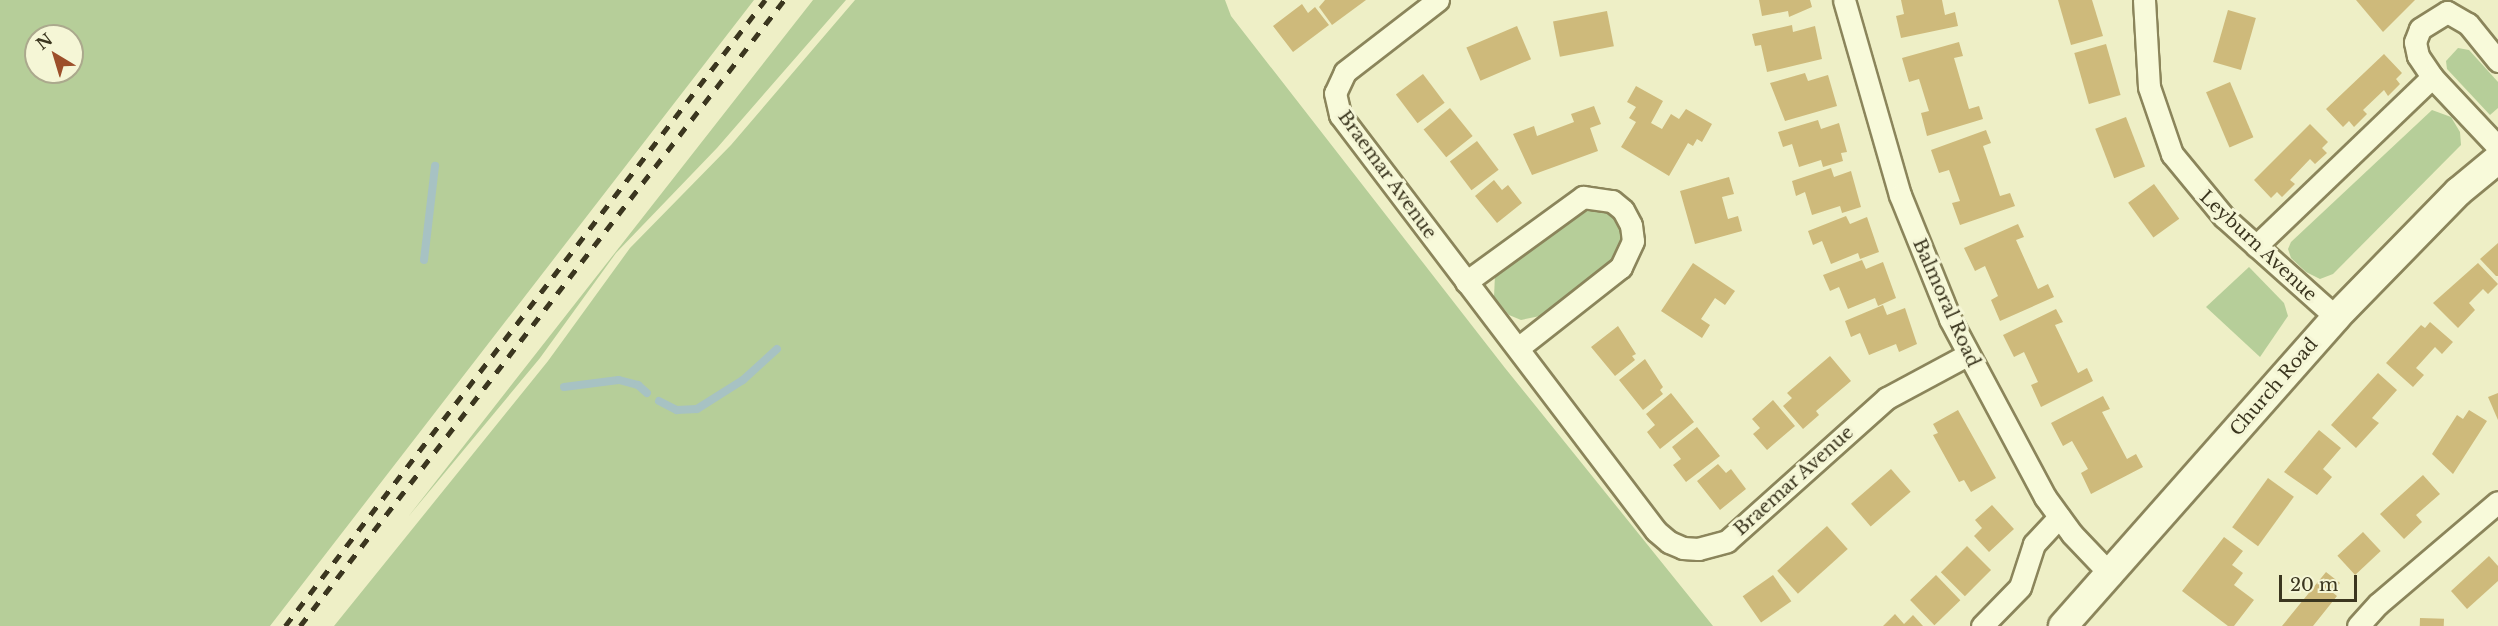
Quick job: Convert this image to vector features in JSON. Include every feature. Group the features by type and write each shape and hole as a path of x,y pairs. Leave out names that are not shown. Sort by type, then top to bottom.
{"main road":[{"name":"Church Road","path":"2063,626 2111,575 2336,317 2458,192 2498,159"}],"street":[{"name":"Braemar Avenue","path":"1438,0 1345,72 1335,93 1336,104 1346,124 1656,531 1683,548 1698,549 1727,541 1887,398 1967,355"},
{"name":"Balmoral Road","path":"1844,0 1900,195 1967,355 2059,517 2111,575"},
{"name":"Leyburn Avenue","path":"2144,0 2149,87 2172,154 2197,190 2336,317"},
{"path":"2498,61 2468,24 2447,12 2420,29 2415,42 2418,56 2432,77 2498,147"},
{"path":"2256,246 2432,77"},
{"path":"1466,282 1583,197 1612,201 1623,210 1631,225 1633,241 1621,267 1518,348"},
{"path":"2358,626 2378,604 2498,502"},
{"path":"1982,626 2020,587 2034,544 2059,517"}],"green space":[{"path":"0,0 754,0 270,626 0,626"},
{"path":"813,0 846,0 717,148 616,253 540,358 408,517"},
{"path":"855,0 1225,0 1231,16 1505,368 1713,626 334,626 548,361 630,248 731,145"},
{"path":"2458,48 2469,50 2498,82 2498,108 2490,115 2447,69 2446,61"},
{"path":"2432,110 2451,117 2460,132 2461,145 2333,274 2320,279 2306,272 2291,258 2288,249 2291,242"},
{"path":"1587,206 1608,211 1621,228 1623,240 1614,258 1540,316 1521,320 1509,315 1494,297 1495,275 1502,265"},
{"path":"2249,267 2284,303 2288,316 2260,357 2206,307"}],"building":[{"path":"1325,0 1366,0 1332,25 1319,7"},
{"path":"1759,0 1810,0 1812,7 1789,17 1788,11 1762,16"},
{"path":"1901,0 1942,0 1945,15 1955,12 1958,26 1901,38 1896,16 1904,14"},
{"path":"2058,0 2092,0 2103,36 2071,45"},
{"path":"2356,0 2415,0 2383,32"},
{"path":"1302,4 1308,13 1315,7 1329,25 1293,52 1273,26"},
{"path":"2228,10 2256,18 2241,70 2213,62"},
{"path":"1607,11 1614,46 1560,57 1553,21"},
{"path":"1792,25 1793,32 1815,26 1822,59 1767,72 1761,45 1755,46 1752,34"},
{"path":"1517,26 1531,59 1480,81 1466,47"},
{"path":"1959,42 1963,56 1954,58 1969,109 1979,106 1983,119 1927,136 1921,113 1929,111 1919,79 1909,82 1902,58"},
{"path":"2106,44 2121,95 2089,104 2074,53"},
{"path":"2384,54 2402,73 2396,79 2400,84 2388,96 2384,90 2363,110 2367,114 2354,127 2349,121 2343,127 2326,109"},
{"path":"1805,73 1808,81 1828,75 1837,106 1785,121 1770,83"},
{"path":"1423,74 1445,103 1418,123 1396,94"},
{"path":"2230,82 2253,137 2230,147 2206,92"},
{"path":"1636,86 1663,101 1651,123 1662,129 1671,114 1679,119 1686,109 1712,124 1702,142 1697,139 1693,146 1688,143 1669,176 1621,147 1636,122 1629,118 1636,107 1627,102"},
{"path":"1594,106 1601,124 1590,128 1598,151 1532,175 1513,134 1534,126 1537,136 1574,122 1571,114"},
{"path":"1450,108 1473,136 1446,157 1424,129"},
{"path":"2126,117 2145,166 2114,178 2095,129"},
{"path":"1818,120 1821,129 1839,123 1847,152 1841,153 1843,161 1823,167 1821,160 1799,167 1792,144 1783,147 1778,132"},
{"path":"2310,124 2328,142 2322,148 2327,153 2315,164 2310,159 2290,180 2295,184 2282,197 2277,192 2271,198 2254,180"},
{"path":"1986,130 1991,143 1983,146 2000,196 2010,193 2015,206 1960,225 1952,203 1960,201 1949,170 1939,173 1931,150"},
{"path":"1477,141 1499,170 1472,190 1450,161"},
{"path":"1831,168 1834,177 1851,171 1861,207 1842,213 1840,206 1812,215 1805,192 1796,196 1792,181"},
{"path":"1729,177 1734,194 1722,197 1728,219 1738,216 1742,231 1695,244 1680,191"},
{"path":"1494,180 1502,190 1508,185 1522,203 1497,223 1475,196"},
{"path":"2154,184 2179,219 2153,238 2128,203"},
{"path":"1846,216 1850,224 1867,217 1879,252 1860,259 1858,253 1831,264 1822,241 1813,245 1808,231"},
{"path":"2018,224 2024,237 2016,240 2038,289 2048,284 2054,297 2000,321 1991,300 1998,296 1985,266 1975,271 1964,248"},
{"path":"2498,243 2498,276 2496,276 2480,259"},
{"path":"1862,260 1866,269 1883,262 1896,298 1878,306 1875,298 1848,309 1839,287 1830,291 1823,275"},
{"path":"1693,263 1735,291 1725,305 1715,298 1701,319 1710,325 1702,338 1661,311"},
{"path":"2478,263 2498,284 2488,294 2483,289 2469,303 2475,310 2458,328 2433,303"},
{"path":"1883,305 1887,315 1905,308 1917,344 1899,352 1896,344 1869,355 1860,333 1851,337 1845,321"},
{"path":"2056,309 2063,322 2055,325 2078,373 2087,368 2093,381 2041,407 2031,385 2038,382 2024,352 2014,357 2003,335"},
{"path":"2430,322 2453,342 2442,354 2435,347 2416,368 2424,375 2413,387 2386,363 2421,325 2425,328"},
{"path":"1618,326 1636,354 1632,356 1635,360 1615,376 1591,347"},
{"path":"1830,356 1851,381 1816,411 1819,415 1803,429 1783,406 1792,398 1787,393"},
{"path":"1645,359 1663,387 1660,390 1663,394 1643,410 1619,380"},
{"path":"2378,373 2397,390 2372,418 2379,423 2356,448 2331,425"},
{"path":"1671,393 1694,422 1660,449 1647,432 1655,425 1646,414"},
{"path":"2498,393 2498,420 2488,397"},
{"path":"2103,396 2110,409 2102,412 2127,459 2136,454 2143,467 2091,494 2081,473 2088,469 2072,441 2063,446 2051,423"},
{"path":"1773,400 1795,426 1767,450 1753,434 1760,428 1752,419"},
{"path":"1958,410 1996,478 1971,492 1964,480 1959,482 1933,435 1938,433 1933,424"},
{"path":"2469,410 2487,421 2453,474 2432,454 2457,415 2463,419"},
{"path":"1697,427 1720,456 1686,482 1673,465 1681,459 1672,447"},
{"path":"2319,430 2341,448 2323,469 2332,477 2317,495 2284,472"},
{"path":"1718,464 1726,473 1731,469 1746,489 1720,510 1697,481"},
{"path":"1891,469 1911,492 1871,526 1851,504"},
{"path":"2423,475 2440,494 2416,515 2422,522 2404,539 2380,514"},
{"path":"2268,478 2294,497 2258,546 2232,527"},
{"path":"1992,505 2014,529 1989,552 1974,536 1982,528 1975,520"},
{"path":"1827,526 1848,549 1798,594 1777,571"},
{"path":"2363,532 2381,551 2355,575 2337,556"},
{"path":"2224,537 2243,551 2232,565 2243,573 2234,585 2254,600 2234,626 2228,626 2182,591"},
{"path":"1967,546 1991,570 1965,596 1941,572"},
{"path":"2489,556 2498,566 2498,581 2467,609 2451,591"},
{"path":"2326,572 2340,583 2332,592 2337,596 2313,626 2282,626"},
{"path":"1773,575 1791,601 1761,622 1743,596"},
{"path":"1936,575 1960,600 1934,625 1910,600"},
{"path":"1895,614 1904,624 1913,615 1923,626 1883,626"},
{"path":"2420,618 2444,619 2444,626 2420,626"}],"waterway":[{"path":"424,260 435,166"},
{"path":"659,401 677,410 697,409 743,380 777,349"},
{"path":"564,387 619,380 638,385 647,393"}],"railway":[{"path":"285,626 765,0"},
{"path":"300,626 784,0"}]}
